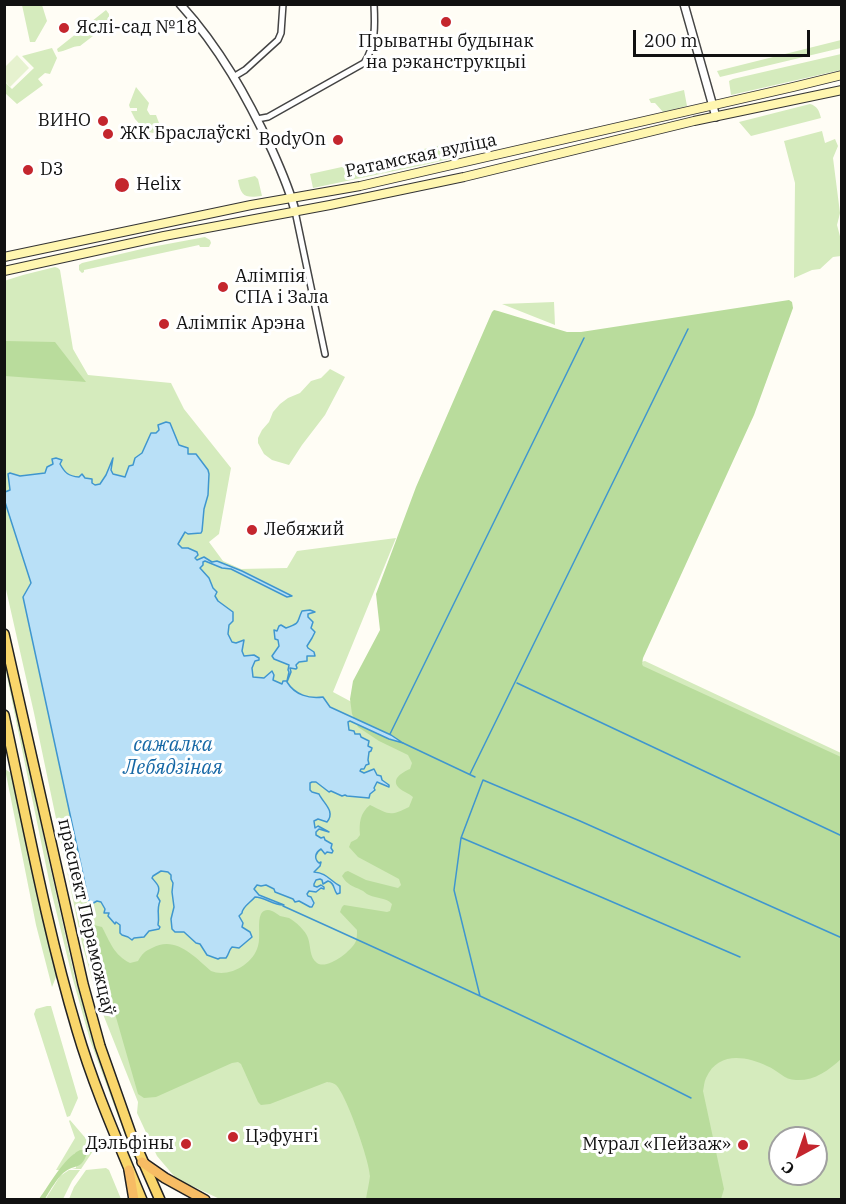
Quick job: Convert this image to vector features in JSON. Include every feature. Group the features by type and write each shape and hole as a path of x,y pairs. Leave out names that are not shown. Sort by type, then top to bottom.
{"highway":[{"path":"142,1162 165,1178 205,1200"},
{"path":"129,1170 134,1200"}],"main road":[{"name":"Ратамская вуліца","path":"4,257 251,205 408,176 842,75"},
{"name":"Ратамская вуліца","path":"4,271 164,236 464,177 716,117 842,90"},
{"name":"праспект Пераможцаў","path":"4,634 83,984 100,1046 142,1162 160,1200"},
{"name":"праспект Пераможцаў","path":"4,715 51,935 73,1016 92,1078 142,1200"}],"street":[{"path":"180,4 235,76 257,118 292,198 325,354"},
{"path":"235,76 245,70 278,40 281,33 283,4"},
{"path":"257,118 268,117 364,63 372,44 374,4"},
{"path":"684,4 716,117"}],"green space":[{"path":"22,5 42,5 47,21 35,42 30,42"},
{"path":"106,10 109,14 109,23 80,46 58,52 57,49"},
{"path":"841,40 841,48 720,77 717,71"},
{"path":"52,48 57,58 50,74 45,73 38,79 43,85 17,104 5,93 5,82 12,89 34,68 22,56"},
{"path":"841,54 841,70 731,95 729,81 733,79"},
{"path":"17,55 29,68 10,87 5,81 5,67"},
{"path":"136,87 149,103 147,110 150,115 156,115 162,131 149,132 149,126 147,125 145,130 135,119 131,111 137,111 137,108 130,108 129,105"},
{"path":"684,90 687,106 663,112 649,99"},
{"path":"810,104 817,109 821,118 751,136 739,122"},
{"path":"822,131 825,143 835,139 838,146 833,158 840,213 837,225 841,240 841,256 833,257 820,269 794,278 795,183 784,141"},
{"path":"483,136 486,150 313,188 310,174"},
{"path":"255,176 258,179 262,196 245,195 242,193 238,180"},
{"path":"205,237 210,240 209,247 199,245 84,270 82,273 79,270 79,265 82,263"},
{"path":"58,268 73,349 88,375 171,383 184,409 231,468 219,534 209,542 223,561 241,569 287,568 297,551 396,538 333,692 475,768 517,690 645,661 841,753 841,1199 222,1200 174,1180 174,1176 157,1156 137,1113 138,1102 99,1004 82,943 5,585 4,281"},
{"path":"789,300 793,308 754,415 642,664 841,757 841,1059 820,1074 803,1080 788,1078 767,1066 742,1058 725,1060 711,1069 705,1080 703,1091 724,1189 721,1199 366,1199 370,1176 366,1157 346,1101 333,1083 327,1082 270,1104 261,1105 238,1062 156,1097 144,1098 138,1094 91,930 94,925 102,927 116,952 130,963 138,961 150,949 169,944 184,949 211,971 225,973 245,964 255,953 259,942 260,917 264,911 270,910 289,918 300,926 308,938 313,958 321,965 338,959 356,942 357,930 340,912 344,905 390,911 392,904 390,902 368,895 348,883 342,876 348,871 366,880 398,888 401,885 399,879 358,857 349,847 351,842 360,835 361,818 370,805 389,813 409,807 413,797 399,788 396,782 398,776 410,769 412,763 408,755 379,741 358,727 352,714 350,699 353,681 380,630 376,594 416,487 492,312 498,311 567,332 581,332"},
{"path":"554,302 555,325 502,304"},
{"path":"5,341 55,342 86,382 5,376"},
{"path":"330,369 345,377 325,415 289,465 272,460 264,454 258,438 273,412 280,404 300,393 311,381 321,378"},
{"path":"4,650 75,978 109,1086 136,1156 133,1157 90,1040 72,976 51,890 5,667"},
{"path":"5,769 15,779 56,974 52,987 36,925"},
{"path":"51,1006 78,1098 70,1116 67,1117 34,1014 36,1009"},
{"path":"70,1120 94,1148 81,1169 72,1169 76,1168 75,1153 60,1170 56,1170 75,1138"},
{"path":"80,1150 87,1153 83,1162 63,1173 45,1199 39,1199 62,1166"},
{"path":"106,1168 109,1170 121,1199 69,1199 86,1170"},
{"path":"69,1170 80,1170 63,1199 45,1200 60,1176"}],"water":[{"name":"сажалка Лебядзіная","path":"170,423 179,445 188,448 188,454 196,454 209,474 202,531 188,534 185,532 178,544 182,548 197,552 198,555 195,558 197,560 204,557 212,562 217,561 292,596 287,597 231,569 205,561 200,568 217,592 215,596 218,601 233,612 233,621 229,625 228,634 232,642 244,640 242,651 244,656 254,655 259,658 252,668 253,677 264,678 272,671 273,680 282,684 283,681 287,681 289,665 272,656 279,646 274,630 277,631 281,625 286,628 297,623 302,611 315,612 308,614 313,622 311,628 315,632 307,646 315,656 307,656 307,661 299,662 296,669 290,668 291,672 287,682 298,693 308,697 323,697 330,707 391,735 403,743 348,722 349,730 369,741 368,746 372,748 369,752 369,764 360,771 364,773 374,769 389,787 377,782 369,798 342,796 329,792 316,782 310,783 310,790 319,794 330,814 327,822 318,819 314,821 315,828 318,826 329,832 319,829 316,835 324,837 332,844 333,851 325,854 321,849 318,852 316,859 319,863 321,862 314,872 325,875 340,886 340,893 337,894 330,882 323,884 322,880 316,880 314,886 321,885 324,889 321,888 316,892 309,891 307,894 314,903 310,907 275,892 266,885 257,885 254,889 259,895 284,905 255,897 239,916 243,923 242,927 250,932 252,937 239,948 232,947 226,958 218,959 207,955 200,944 184,932 175,932 172,929 173,883 168,872 161,871 152,878 159,888 157,896 160,901 158,925 160,927 149,931 144,937 132,940 122,935 120,925 116,922 115,924 108,916 109,913 104,913 105,909 101,902 97,901 90,905 23,597 31,583 5,502 5,492 10,490 8,474 20,476 45,473 47,467 53,464 52,459 56,458 62,460 60,464 67,473 79,477 82,474 85,478 92,479 95,485 100,484 106,475 113,458 111,470 113,474 125,477 129,466 133,465 135,458 142,453 151,433 156,433 159,430 158,425"}],"waterway":[{"path":"470,774 688,329"},
{"path":"390,734 584,338"},
{"path":"517,683 842,836"},
{"path":"403,743 475,777"},
{"path":"480,996 454,890 461,838 483,780 842,938"},
{"path":"462,838 740,957"},
{"path":"283,906 437,976 691,1098"}],"place":[{"name":"Прыватны будынак на рэканструкцыі","path":"446,22"},
{"name":"Яслі-сад №18","path":"64,28"},
{"name":"ВИНО","path":"103,121"},
{"name":"ЖК Браслаўскі","path":"108,134"},
{"name":"BodyOn","path":"338,140"},
{"name":"D3","path":"28,170"},
{"name":"Helix","path":"122,185"},
{"name":"Алімпія СПА і Зала","path":"223,287"},
{"name":"Алімпік Арэна","path":"164,324"},
{"name":"Лебяжий","path":"252,530"},
{"name":"Цэфунгі","path":"233,1137"},
{"name":"Дэльфіны","path":"186,1144"},
{"name":"Мурал «Пейзаж»","path":"743,1145"}]}
